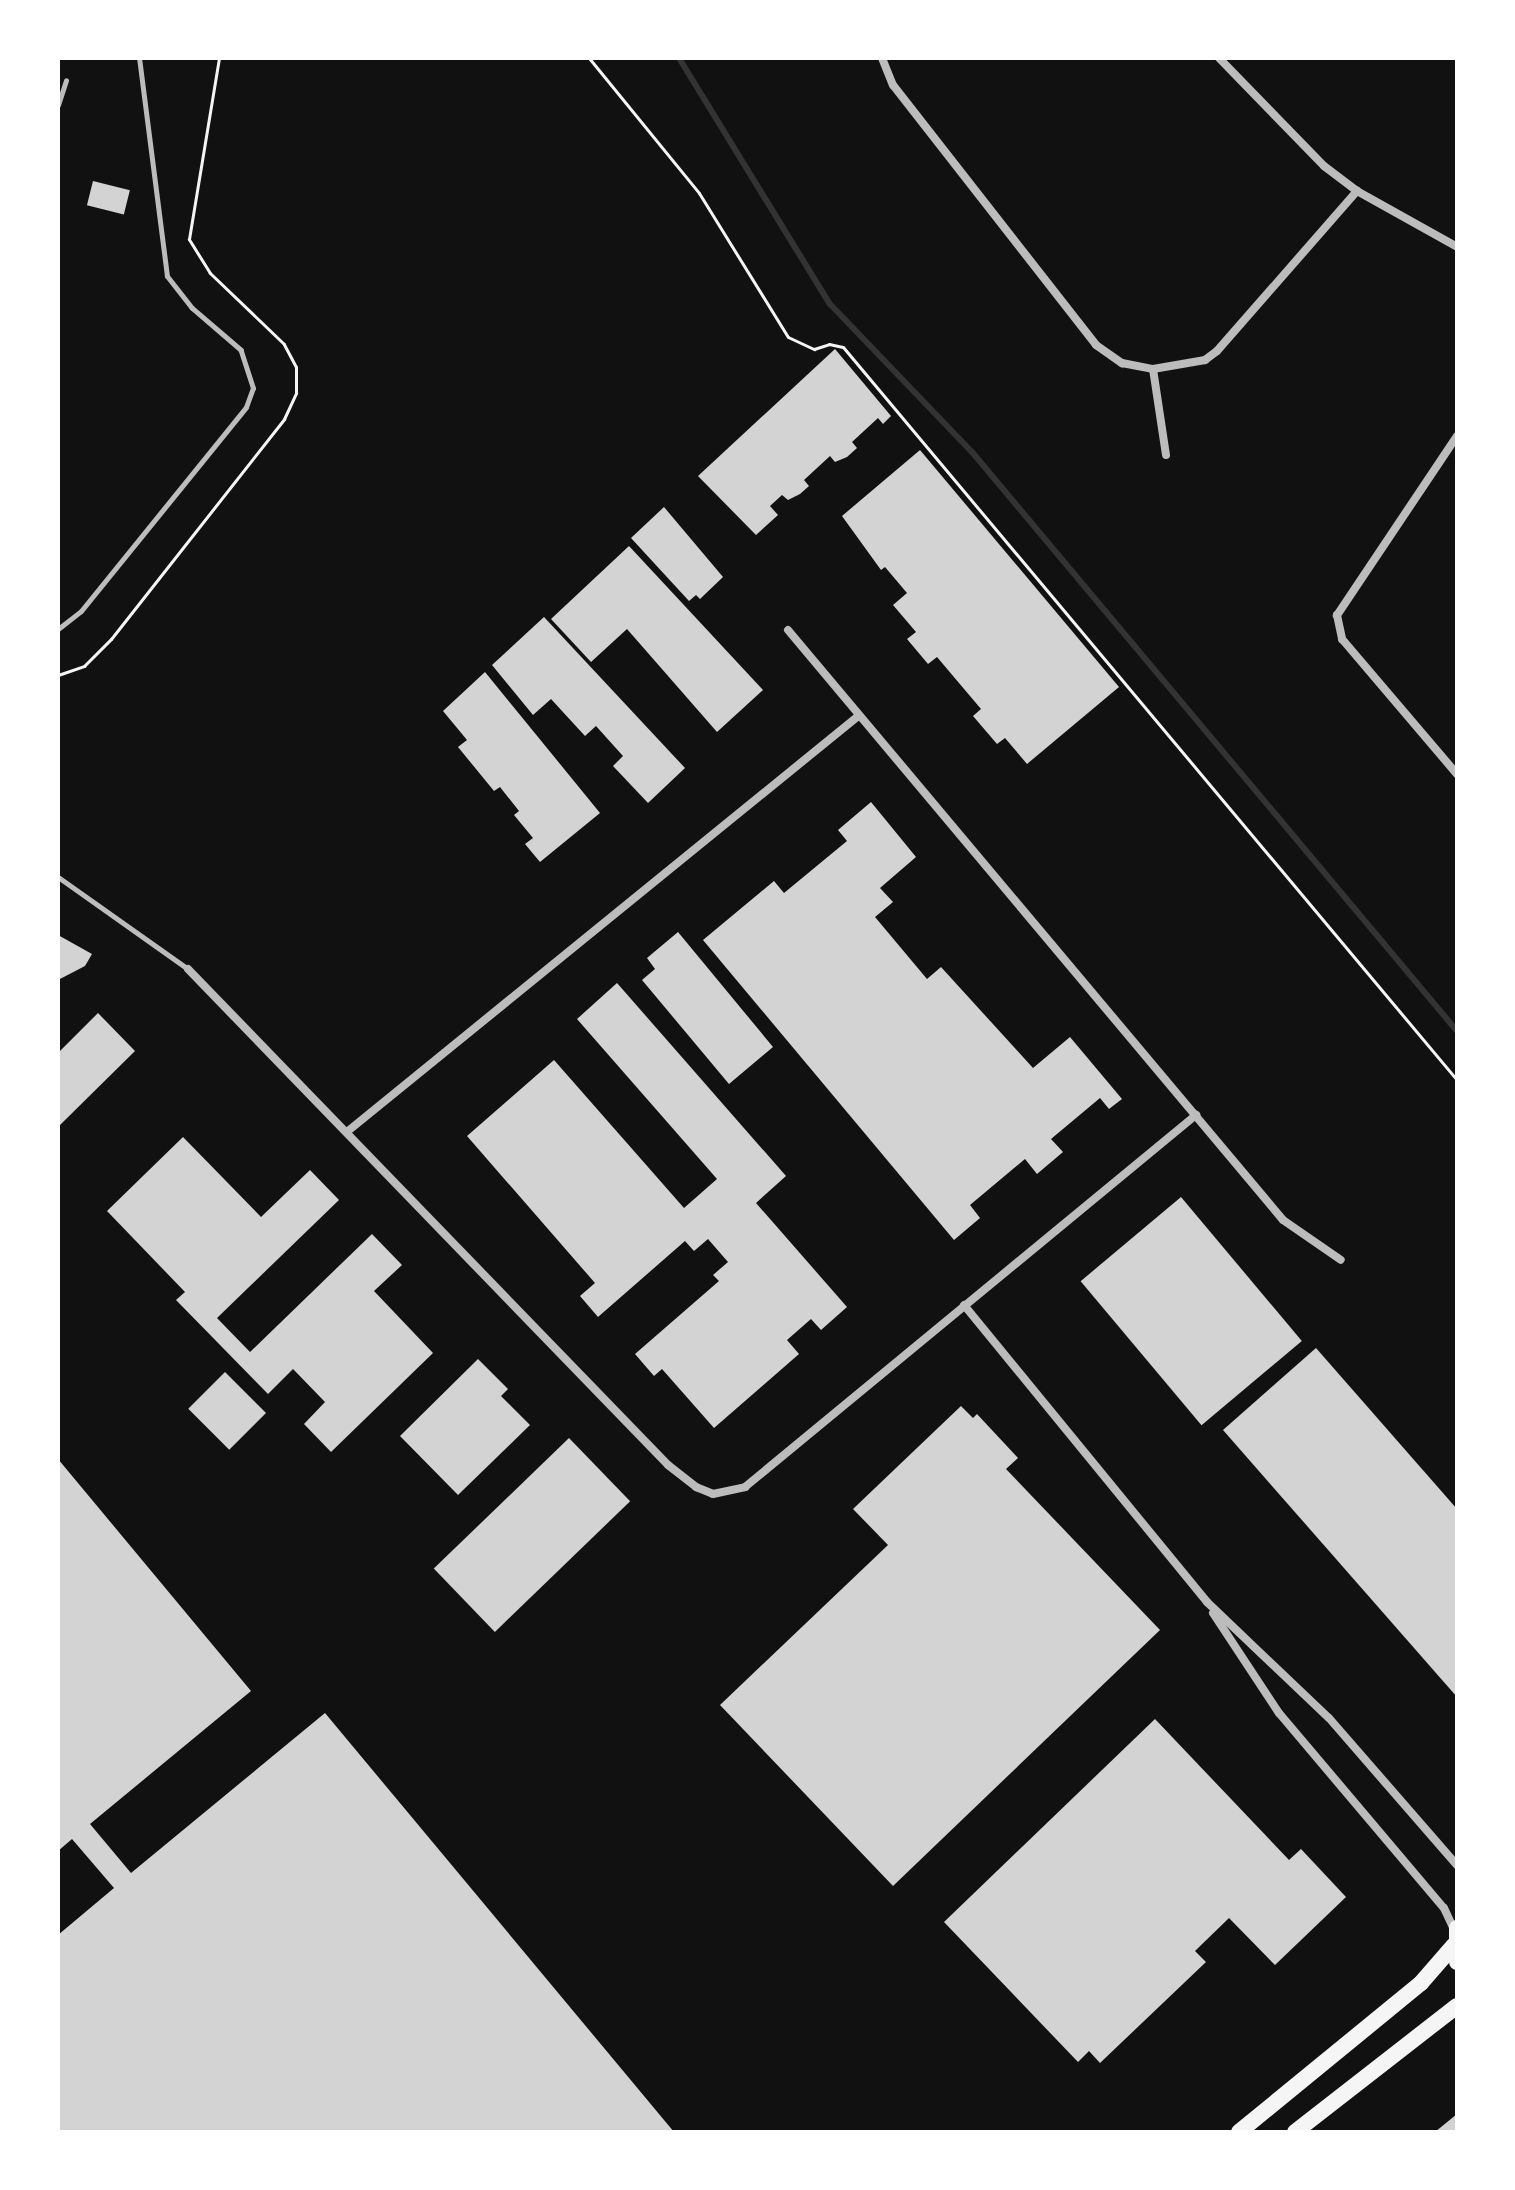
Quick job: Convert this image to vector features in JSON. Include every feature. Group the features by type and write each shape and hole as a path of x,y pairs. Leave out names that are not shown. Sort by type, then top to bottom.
{"main road":[{"path":"1239,2132 1421,1983 1456,1942"},
{"path":"1295,2132 1457,2006"}],"street":[{"path":"882,58 893,85 1108,358 1153,369 1205,360 1217,351 1357,191"},
{"path":"1219,58 1293,138 1357,191 1457,247"},
{"path":"1153,369 1166,455"},
{"path":"1457,436 1337,615 1342,639 1457,774"},
{"path":"788,630 857,717 1283,1220 1341,1260"},
{"path":"348,1131 857,717"},
{"path":"188,969 668,1465 688,1482 713,1494 745,1487 1196,1115"},
{"path":"964,1305 1207,1602 1279,1713 1444,1908 1456,1942"},
{"path":"1207,1602 1329,1718 1457,1865"}],"lane":[{"path":"58,629 91,599 246,407 253,388 241,350 192,308 167,276 139,58"},
{"path":"58,105 66,80"},
{"path":"58,877 188,969"}],"path":[{"path":"58,675 99,653 284,419 296,393 296,367 284,344 200,263 189,239 219,58"},
{"path":"589,58 699,193 788,337 814,349 829,344 843,347 1457,1080"}],"building":[{"path":"93,181 130,190 124,214 87,205"},
{"path":"835,349 891,416 883,424 878,418 852,442 857,448 847,457 835,462 830,456 804,480 809,486 800,494 788,500 782,495 770,506 778,515 756,535 698,476"},
{"path":"920,450 1119,687 1027,764 1005,738 997,744 973,716 981,709 937,657 928,664 907,639 916,632 893,605 907,593 885,567 881,570 842,516"},
{"path":"664,507 723,577 700,599 696,595 689,601 631,538"},
{"path":"629,546 763,690 717,732 627,629 591,662 551,619"},
{"path":"544,617 685,768 648,803 613,766 623,756 596,726 585,736 551,699 533,715 492,665"},
{"path":"485,672 600,813 540,862 525,844 533,838 514,815 519,811 500,787 494,791 458,747 467,740 443,711"},
{"path":"871,802 916,857 880,888 893,902 875,917 927,979 941,967 1033,1068 1070,1037 1122,1099 1109,1109 1100,1098 1051,1139 1063,1152 1037,1174 1025,1159 970,1205 980,1218 954,1240 703,940 774,881 784,893 847,841 838,830"},
{"path":"678,932 773,1047 729,1084 642,980 655,969 647,958"},
{"path":"58,935 92,954 85,966 58,980"},
{"path":"617,983 786,1176 756,1203 847,1307 821,1330 811,1319 787,1340 799,1354 714,1428 662,1369 654,1376 635,1354 719,1281 713,1275 728,1262 708,1239 694,1251 685,1241 598,1317 580,1296 595,1283 467,1136 554,1060 684,1208 717,1179 577,1019"},
{"path":"98,1013 135,1051 58,1127 58,1053"},
{"path":"183,1137 261,1217 310,1170 339,1200 217,1318 250,1352 372,1234 402,1265 374,1291 433,1353 331,1452 304,1424 325,1402 293,1369 268,1394 176,1300 185,1292 107,1211"},
{"path":"1181,1197 1302,1341 1201,1425 1081,1281"},
{"path":"1316,1348 1457,1509 1457,1697 1223,1430"},
{"path":"478,1359 508,1389 501,1396 530,1425 458,1495 400,1436"},
{"path":"225,1372 266,1413 229,1450 188,1409"},
{"path":"961,1406 973,1418 977,1414 1018,1458 1006,1469 1160,1630 893,1886 720,1705 888,1545 853,1509"},
{"path":"569,1438 630,1501 495,1632 434,1569"},
{"path":"58,1459 251,1691 90,1824 131,1873 325,1713 674,2132 58,2132 58,1935 114,1888 72,1839 58,1851"},
{"path":"1155,1719 1289,1860 1301,1849 1346,1897 1275,1965 1229,1918 1195,1951 1206,1962 1100,2063 1089,2051 1078,2062 944,1922"},
{"path":"1457,2114 1457,2132 1435,2132"}],"waterway":[{"path":"679,58 830,304 972,452 1457,1031"}]}
